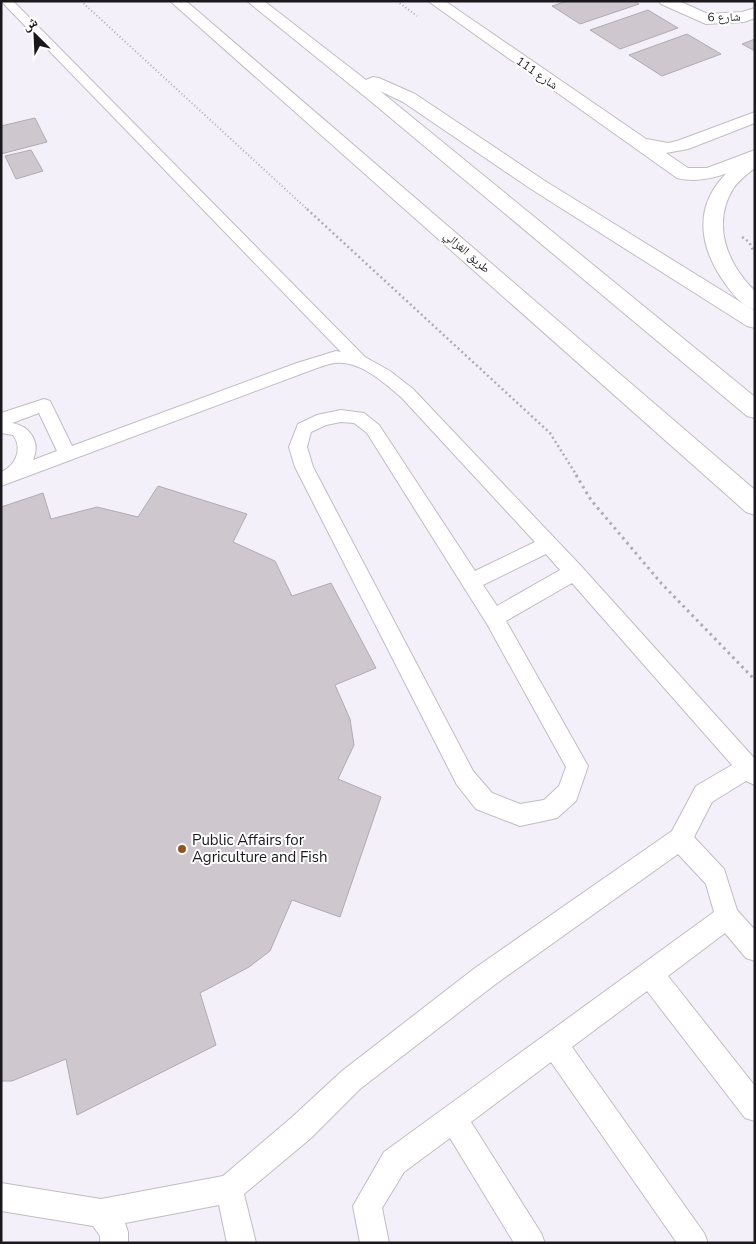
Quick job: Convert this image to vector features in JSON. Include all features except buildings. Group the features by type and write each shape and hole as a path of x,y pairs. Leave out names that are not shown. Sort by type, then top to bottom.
{"main road":[{"path":"158,1 240,58"},
{"name":"طريق الغزالي","path":"177,1 240,58 755,505"},
{"path":"254,1 340,68 755,410"},
{"name":"شارع 111","path":"435,1 684,174 710,173 755,156"},
{"name":"شارع 6","path":"666,1 706,19 744,17 755,13"},
{"path":"340,68 409,98 538,185 755,321"},
{"path":"640,144 668,148 682,145 755,117"},
{"path":"755,156 723,190 715,212 712,231 713,244 723,266 737,286 755,303"}],"lane":[{"path":"1,1197 101,1213 229,1189 301,1128 351,1080 484,977 680,839 704,794 751,772 574,572 407,393 384,375 360,361 6,1"},
{"path":"8,476 303,366 336,357 360,361"},
{"path":"1,420 44,405 67,454"},
{"path":"341,416 358,417 373,429 471,582 494,618 577,766 568,793 549,810 520,815 484,801 465,778 304,467 298,447 304,428 323,419 341,416"},
{"path":"1,427 18,430 26,440 26,457 8,476"},
{"path":"471,582 547,545"},
{"path":"494,618 574,572"},
{"path":"680,839 716,877 727,917 755,948"},
{"path":"375,1243 367,1206 394,1162 727,917"},
{"path":"650,974 755,1108"},
{"path":"554,1044 694,1243"},
{"path":"454,1118 531,1243"},
{"path":"229,1189 242,1243"},
{"path":"101,1213 114,1232 114,1243"}],"path":[{"path":"81,1 550,434 591,500 660,583 755,680"}],"place":[{"name":"Public Affairs for Agriculture and Fish","path":"182,849"}]}
